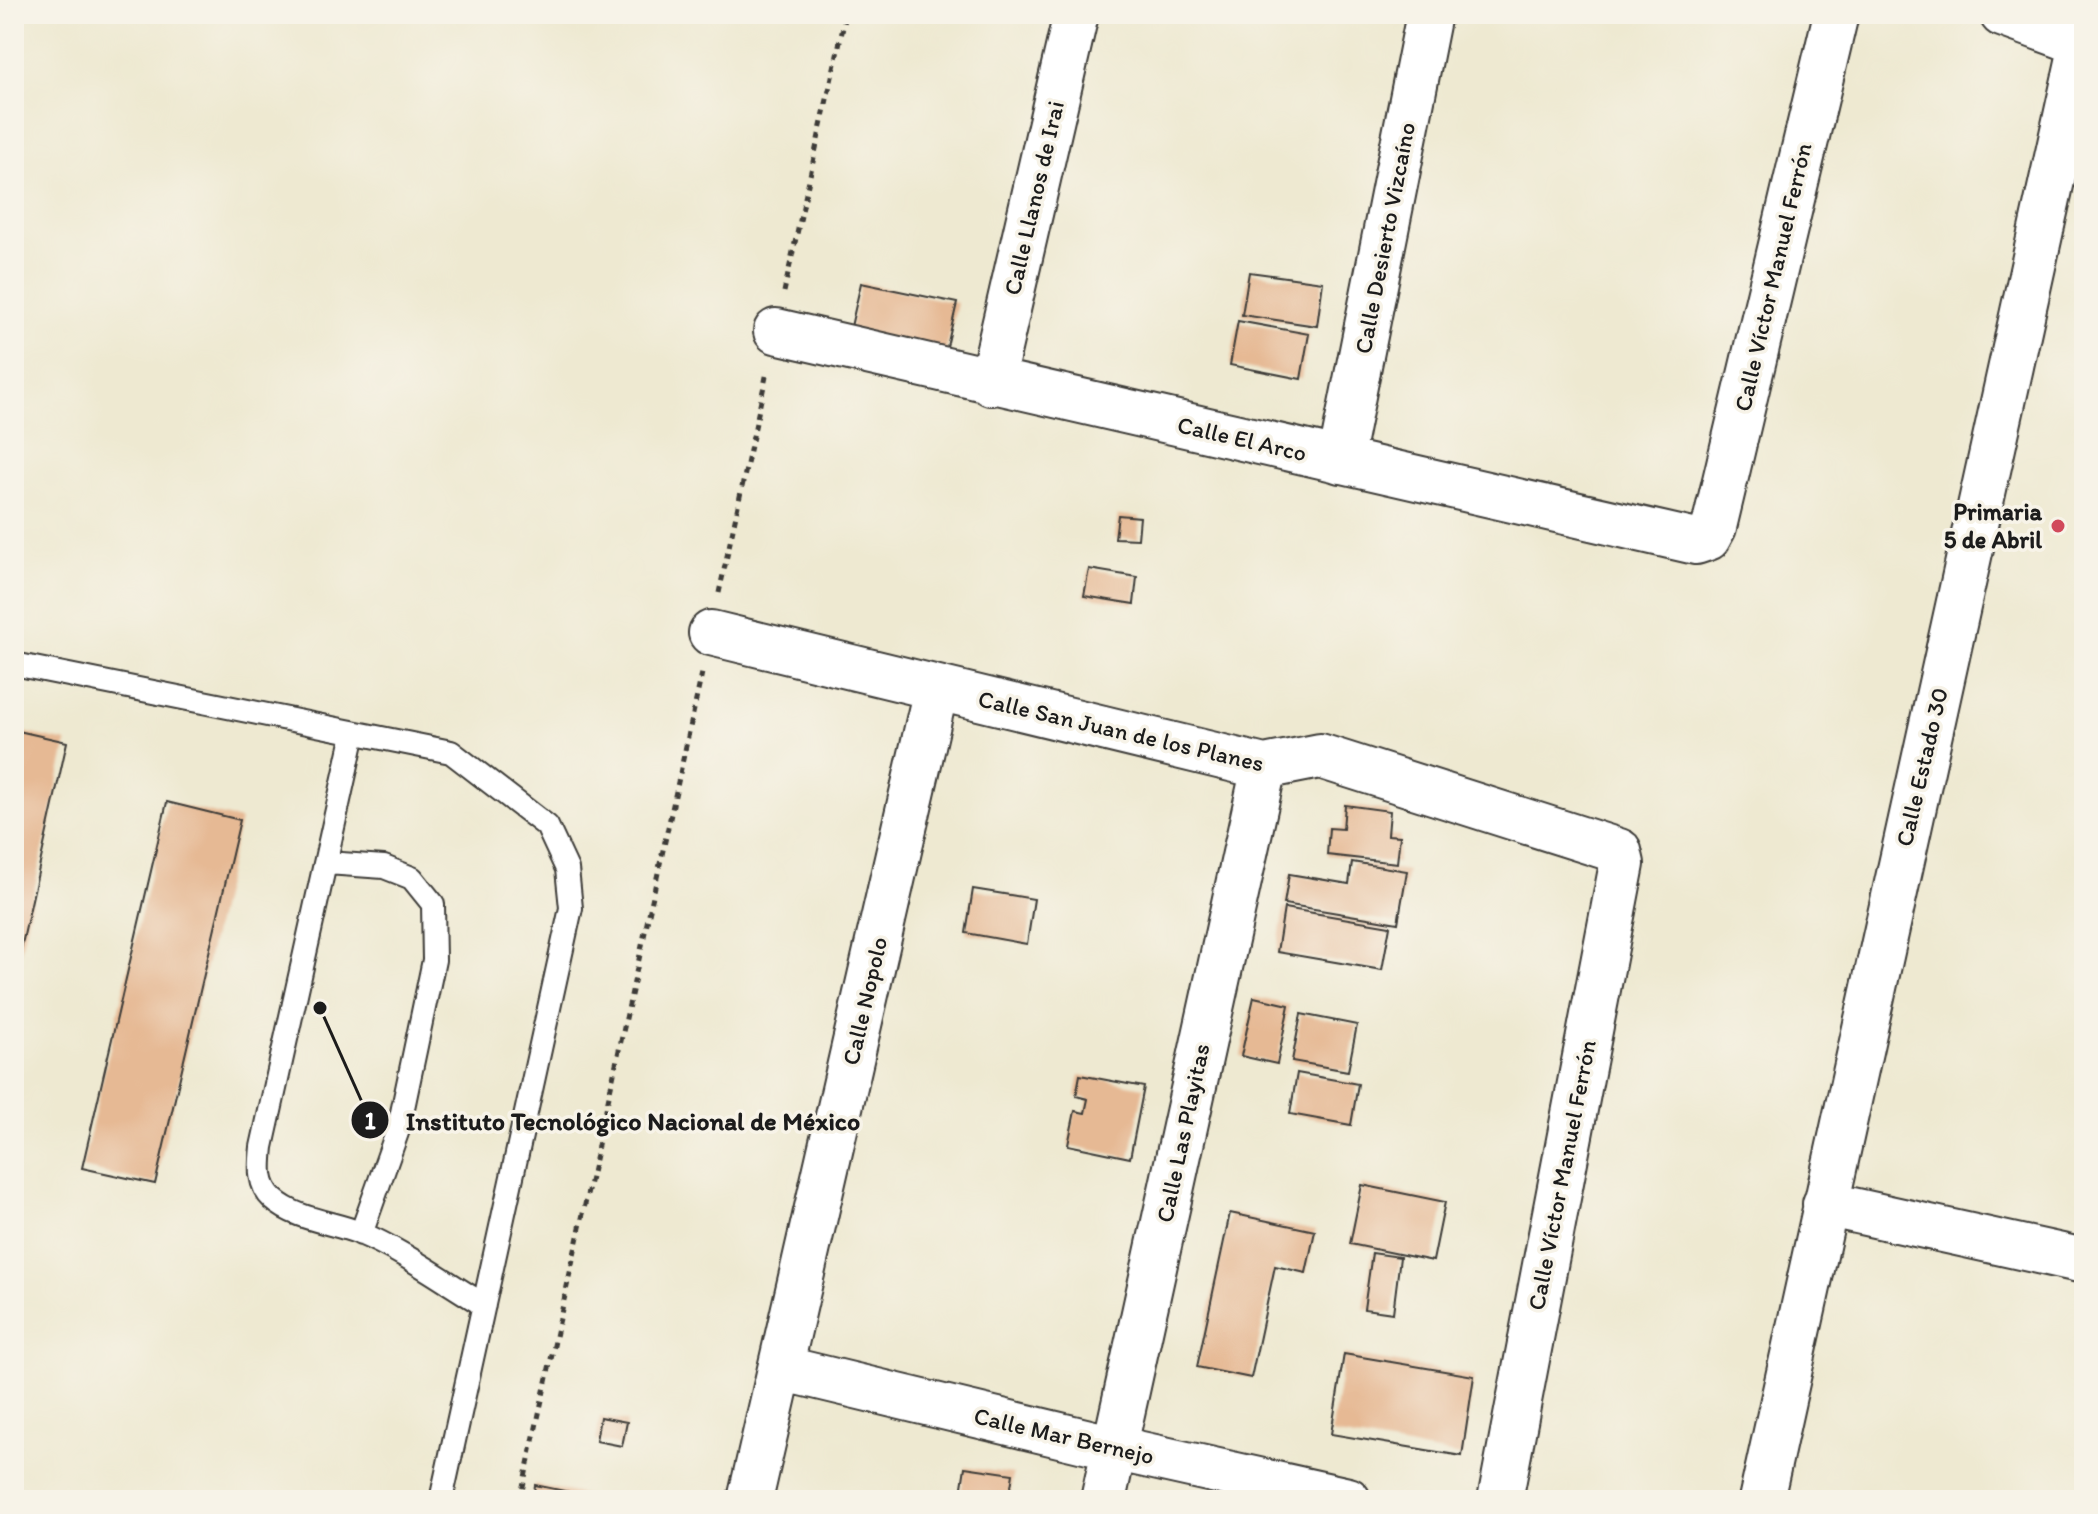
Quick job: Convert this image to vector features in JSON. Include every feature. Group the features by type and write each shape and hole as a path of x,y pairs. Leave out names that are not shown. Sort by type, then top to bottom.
{"street":[{"name":"Calle Llanos de Irai","path":"991,383 1076,14"},
{"name":"Calle Desierto Vizcaíno","path":"1340,461 1429,14"},
{"name":"Calle Víctor Manuel Ferrón","path":"1708,538 1714,527 1836,14"},
{"path":"2002,14 2083,41"},
{"name":"Calle Estado 30","path":"1761,1500 2083,41"},
{"name":"Calle El Arco","path":"776,331 1681,541 1696,542 1708,538"},
{"name":"Calle San Juan de los Planes","path":"711,633 1264,767 1320,756 1619,851"},
{"name":"Calle Nopolo","path":"750,1500 936,689"},
{"name":"Calle Las Playitas","path":"1103,1500 1264,767"},
{"name":"Calle Víctor Manuel Ferrón","path":"1500,1500 1622,864 1619,851"},
{"path":"1825,1204 2084,1261"},
{"name":"Calle Mar Bernejo","path":"781,1368 1114,1448 1348,1500"}],"lane":[{"path":"14,664 451,752 547,826 567,869 571,908 441,1500"},
{"path":"354,733 262,1147 260,1172 264,1188 274,1201 294,1212 361,1234 484,1305"},
{"path":"327,863 384,867 412,878 433,904 434,960 399,1127 361,1234"}],"path":[{"path":"520,1500 846,14"}],"building":[{"path":"1249,272 1323,282 1317,326 1242,315"},
{"path":"861,283 957,303 946,351 850,331"},
{"path":"1238,321 1309,334 1301,379 1230,365"},
{"path":"1118,515 1140,517 1138,539 1115,538"},
{"path":"1089,569 1137,577 1134,604 1084,596"},
{"path":"14,730 67,742 15,976 14,976"},
{"path":"167,802 240,820 155,1184 82,1168"},
{"path":"1345,805 1390,811 1388,835 1400,836 1397,863 1327,855 1329,828 1343,829"},
{"path":"1352,862 1407,871 1398,923 1284,904 1289,874 1349,884"},
{"path":"973,889 1034,899 1027,944 966,933"},
{"path":"1284,908 1390,926 1382,970 1277,952"},
{"path":"1254,997 1289,1005 1277,1064 1241,1056"},
{"path":"1301,1014 1357,1025 1348,1071 1292,1061"},
{"path":"1297,1073 1358,1084 1351,1125 1290,1114"},
{"path":"1080,1075 1144,1087 1130,1158 1068,1145 1075,1111 1085,1113 1088,1099 1076,1096"},
{"path":"1362,1185 1445,1202 1433,1261 1350,1244"},
{"path":"1230,1213 1315,1231 1306,1273 1275,1266 1251,1378 1197,1367"},
{"path":"1372,1253 1400,1257 1393,1313 1364,1309"},
{"path":"1344,1354 1474,1376 1462,1456 1331,1434"},
{"path":"600,1417 627,1422 622,1446 596,1441"},
{"path":"965,1467 1013,1474 1009,1500 960,1500"},
{"path":"535,1485 604,1499 604,1500 533,1500"}],"place":[{"name":"Primaria 5 de Abril","path":"2058,526"},
{"name":"Instituto Tecnológico Nacional de México","path":"320,1008"}]}
